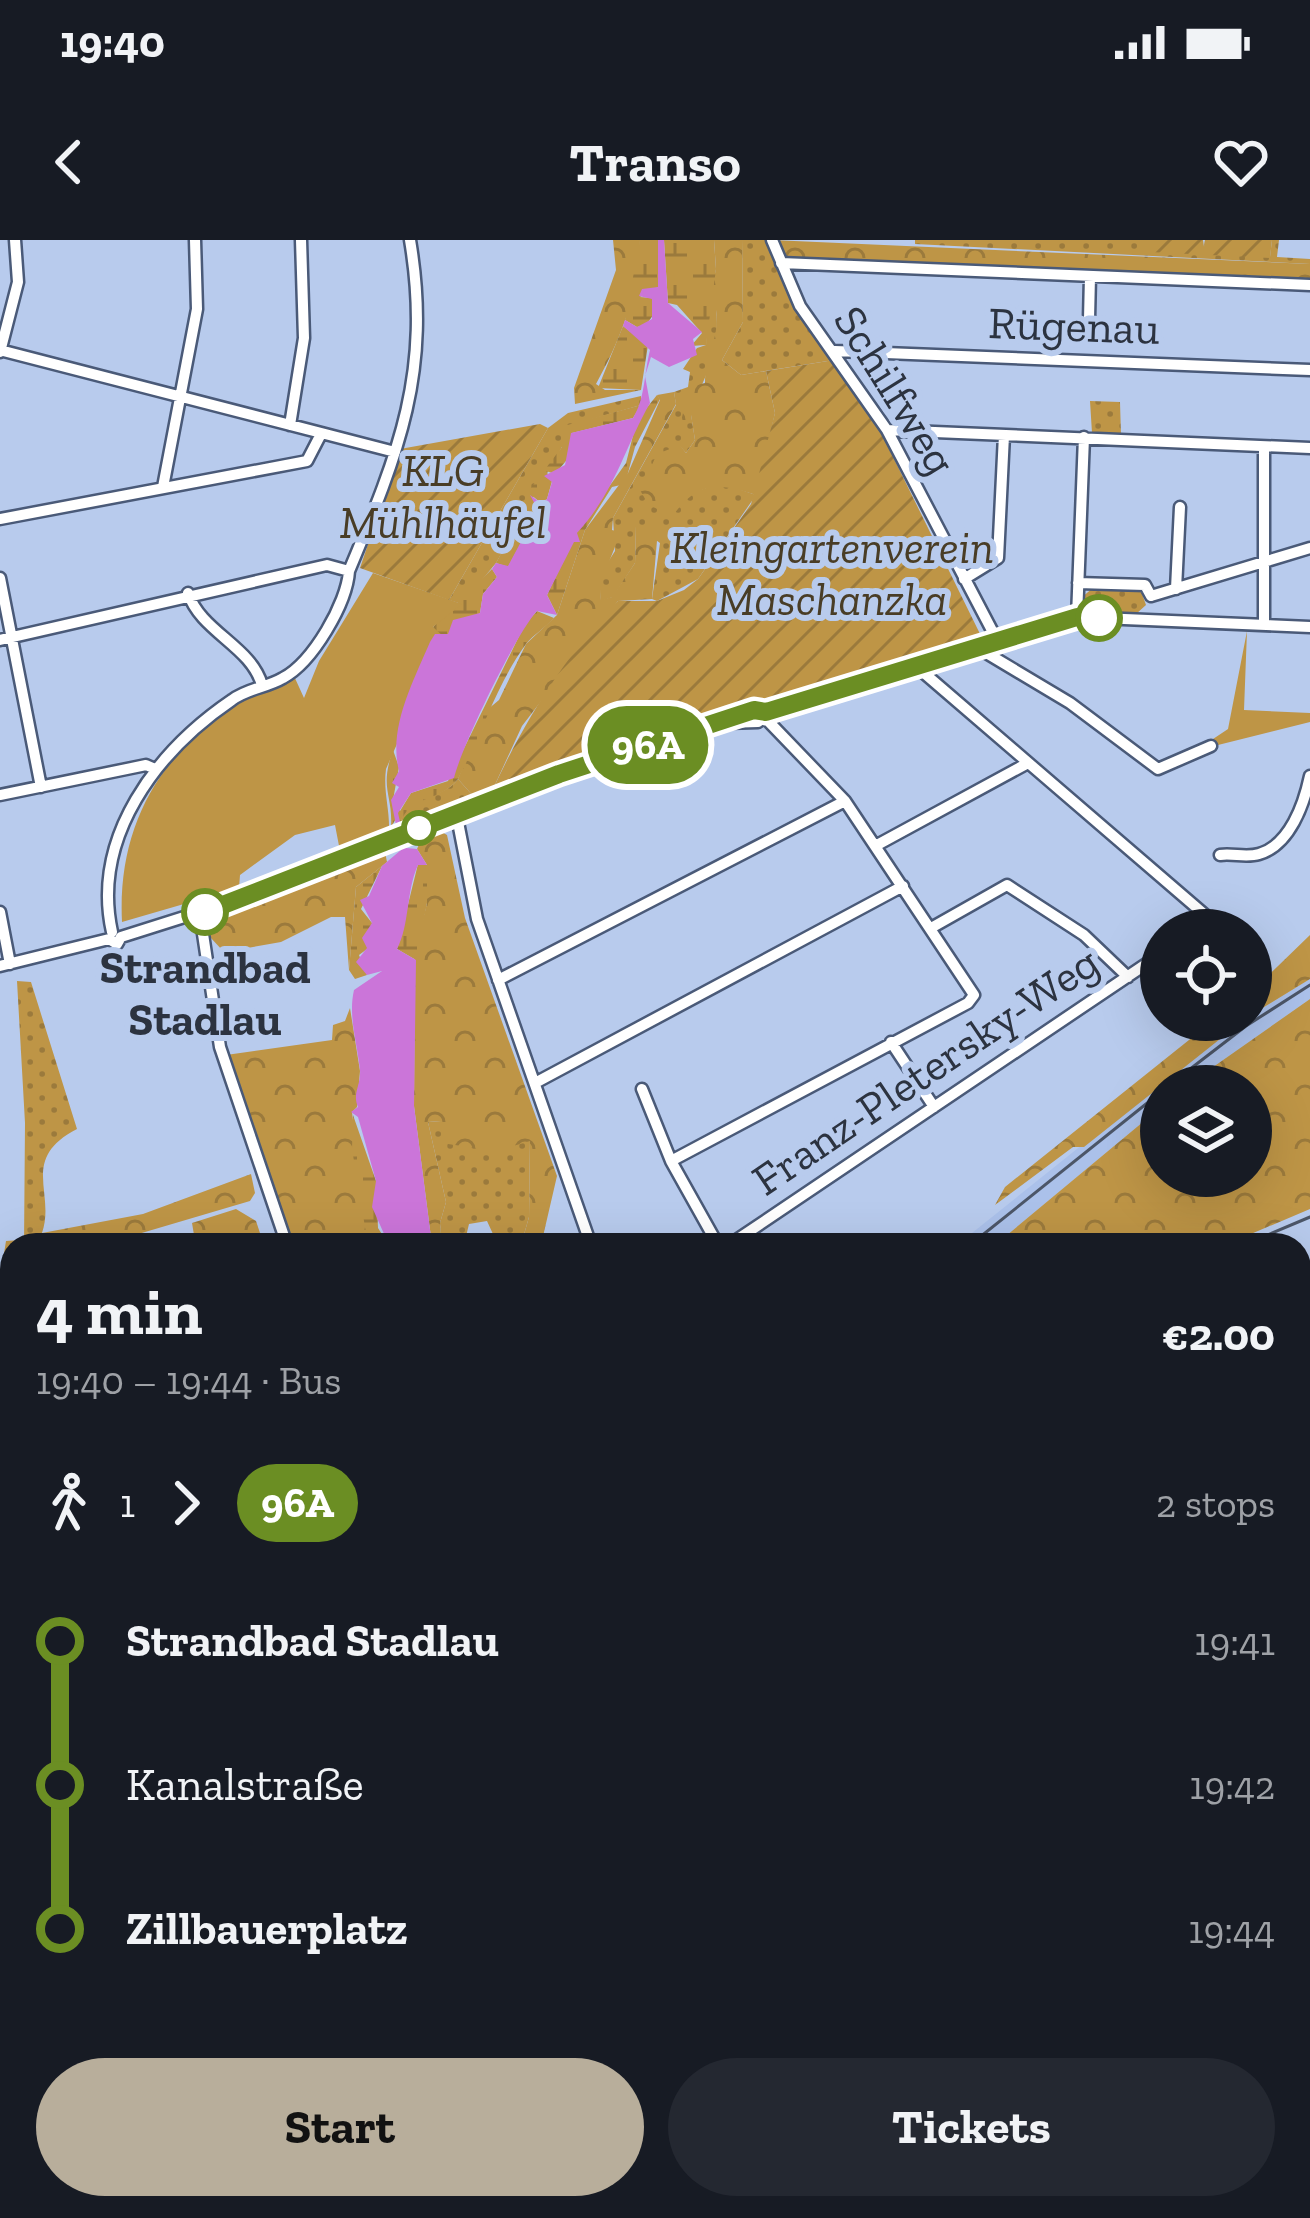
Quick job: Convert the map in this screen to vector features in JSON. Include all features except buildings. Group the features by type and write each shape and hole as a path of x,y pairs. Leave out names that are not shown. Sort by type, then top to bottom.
{"street":[{"path":"15,240 18,281 0,351 395,452"},
{"path":"163,487 197,309 195,240"},
{"path":"290,425 304,338 301,240"},
{"path":"114,936 112,855 155,769 217,710 283,679 302,662 347,590 349,571 415,387 418,350 410,240"},
{"name":"Schilfweg","path":"772,240 800,306 887,430 998,640"},
{"path":"781,263 1310,285"},
{"path":"1088,319 1090,276"},
{"name":"Rügenau","path":"835,351 1310,370"},
{"path":"887,430 1310,448"},
{"path":"0,519 307,461 321,434"},
{"path":"964,579 998,558 1004,435"},
{"path":"1077,617 1084,437"},
{"path":"1264,447 1264,625"},
{"path":"1176,589 1180,507"},
{"path":"1151,596 1310,548"},
{"path":"6,639 154,609 188,593 327,565 349,571"},
{"path":"0,578 6,639 40,787"},
{"path":"1078,583 1145,585 1151,596 1147,620"},
{"path":"188,593 193,608 258,670 262,685"},
{"path":"0,912 5,965 200,914 576,768 754,710 766,712 1077,617 1310,627"},
{"path":"978,648 1070,703 1158,770 1211,746"},
{"path":"917,667 1198,909"},
{"path":"671,1161 968,1004 974,995 845,801 770,723 766,712"},
{"path":"877,845 1028,763"},
{"path":"0,795 146,765 155,769"},
{"path":"1220,854 1257,855 1279,842 1296,820 1310,776"},
{"path":"498,980 845,801"},
{"path":"456,812 467,883 587,1233"},
{"path":"931,928 1007,885 1084,935 1128,977"},
{"path":"535,1083 903,886"},
{"path":"200,914 207,993 220,1047 283,1233"},
{"name":"Franz-Pletersky-Weg","path":"748,1233 1140,969"},
{"path":"891,1042 934,1107"},
{"path":"642,1089 671,1161 711,1233"}],"shaded area":[{"path":"658,240 664,240 668,303 702,332 693,339 697,355 669,367 651,357 646,374 650,350 623,326 625,320 637,327 652,319 652,299 639,296 642,289 658,287"},
{"path":"645,377 650,403 610,486 577,533 580,542 574,542 547,595 557,615 537,611 527,624 490,692 454,778 411,793 398,813 406,848 417,849 427,865 418,865 414,875 397,949 416,960 414,1106 430,1233 384,1233 372,1207 376,1181 358,1117 351,1112 358,1107 360,1076 352,1010 354,990 382,971 367,975 356,962 367,948 362,938 372,923 360,900 369,896 382,866 401,850 391,800 399,787 392,783 399,771 397,738 404,705 435,634 448,634 453,620 480,613 483,594 497,577 492,569 496,563 508,566 538,510 530,495 541,503 547,499 552,482 544,476 565,465 571,433 633,418"},
{"path":"1310,979 1310,999 1272,1026 1272,1003"},
{"path":"1212,1041 1250,1041 1216,1065 1182,1065"},
{"path":"1140,1098 1140,1124 1009,1233 972,1233"}],"green space":[{"path":"613,240 640,240 639,259 627,315 596,384 605,390 641,390 575,404 574,388 616,270"},
{"path":"640,240 658,240 658,287 640,297 652,298 656,311 646,325 637,327 625,320"},
{"path":"664,240 714,240 716,269 706,345 691,346 702,333 677,305 668,303"},
{"path":"714,240 742,240 743,322 722,360 741,375 766,371 775,413 756,495 708,488 690,497 672,517 648,504 640,490 657,454 680,445 686,453 695,440 691,415 680,426 689,387 705,383 716,330 716,310 707,310 716,269"},
{"path":"742,240 772,240 803,316 834,360 741,375 722,360 743,322"},
{"path":"772,240 1310,264 1310,279 781,263"},
{"path":"915,240 1150,240 1150,251 1202,253 1205,240 1204,252 1270,257 1272,240 1279,240 1277,257 1310,259 1310,264 915,244"},
{"path":"1150,240 1203,240 1204,247 1205,240 1272,240 1270,258 1150,252"},
{"path":"716,309 710,365 685,416 691,414 695,440 686,453 680,446 688,494 721,483 756,495 698,579 657,601 652,599 660,543 636,526 635,563 613,597 601,601 599,576 615,551 613,518 676,405 674,392 688,387 690,372 683,369 697,348 706,345 707,310"},
{"path":"623,326 648,345 641,390 598,388"},
{"name":"Kleingartenverein Maschanzka","path":"834,360 874,418 983,640 493,789 548,690 618,601 657,601 684,590 698,579 751,504 775,413 766,371"},
{"path":"674,392 676,404 613,518 612,530 619,532 601,590 601,600 612,597 635,563 636,525 658,529 652,599 618,601 522,726 493,789 474,797 458,779 487,710 499,700 526,644 557,615 585,530 628,473 660,400 657,395"},
{"path":"657,395 660,399 635,447 625,484 612,487 585,530 557,615 547,595 576,533 626,463 637,420"},
{"path":"641,396 641,405 575,424 496,563 462,604 449,600 548,428 568,413"},
{"path":"1090,401 1120,402 1121,435 1092,433"},
{"path":"641,405 633,418 572,433 571,455 555,474 546,471 552,481 547,499 541,503 530,494 539,510 508,567 496,563 529,501 527,493 562,447 560,427"},
{"name":"KLG Mühlhäufel","path":"540,424 548,428 449,600 360,568 400,449"},
{"path":"492,569 497,577 483,594 480,613 444,637 435,634 433,627"},
{"path":"373,573 462,604 433,627 444,637 386,769 389,832 340,851 335,825 295,835 240,875 239,888 122,922 123,879 131,839 165,770 190,741 255,694 294,676 304,698 319,661"},
{"path":"1094,587 1140,588 1146,605 1136,614 1086,613 1081,598"},
{"path":"537,611 554,618 515,660 458,779 411,807 400,823 397,817 391,827 387,783 393,750 399,767 393,800 400,811 411,793 448,781 525,624"},
{"path":"1247,631 1244,710 1310,713 1310,722 1218,745 1213,739 1228,729"},
{"path":"458,779 474,797 400,823 411,806"},
{"path":"440,831 447,835 465,918 557,1176 544,1233 524,1233 530,1141 496,1151 448,1144 441,1121 428,1122 446,1202 441,1233 430,1233 414,1106 415,953 427,903 427,865 417,849 421,840"},
{"path":"385,852 387,862 356,887 349,970 345,917 331,917 281,942 224,952 209,936 211,922"},
{"path":"418,864 427,865 427,903 416,960 397,949"},
{"path":"382,866 361,909 372,923 367,949 359,955 367,975 355,979 349,970 356,887"},
{"path":"1310,935 1310,979 1272,1002 1272,972"},
{"path":"17,981 31,982 77,1129 59,1140 44,1165 42,1233 24,1233 25,1123"},
{"path":"1310,999 1310,1209 1253,1233 1009,1233 1140,1124 1140,1197 1272,1197 1272,1065 1216,1065 1250,1041 1272,1041 1272,1026"},
{"path":"350,1008 360,1071 357,1107 352,1112 367,1233 287,1233 226,1055 332,1040 333,1025 345,1021"},
{"path":"1188,1041 1218,1041 1187,1065 1158,1065"},
{"path":"1140,1079 1140,1103 1084,1147 1073,1147 995,1205 1005,1187"},
{"path":"353,1115 376,1181 381,1233 366,1233 352,1149"},
{"path":"428,1122 530,1140 529,1217 524,1233 492,1233 487,1221 469,1224 467,1233 441,1233 446,1202"},
{"path":"251,1174 255,1193 250,1201 142,1233 42,1233 143,1214"},
{"path":"236,1209 256,1221 260,1233 194,1233 192,1223"}],"railway":[{"path":"1195,1065 1310,985"},
{"path":"985,1233 1140,1109"},
{"path":"1272,1233 1310,1217"}],"bus line":[{"name":"96A","path":"205,912 559,774 754,710 766,712 1077,617 1099,618"}],"place":[{"name":"Strandbad Stadlau","path":"205,912"}]}
